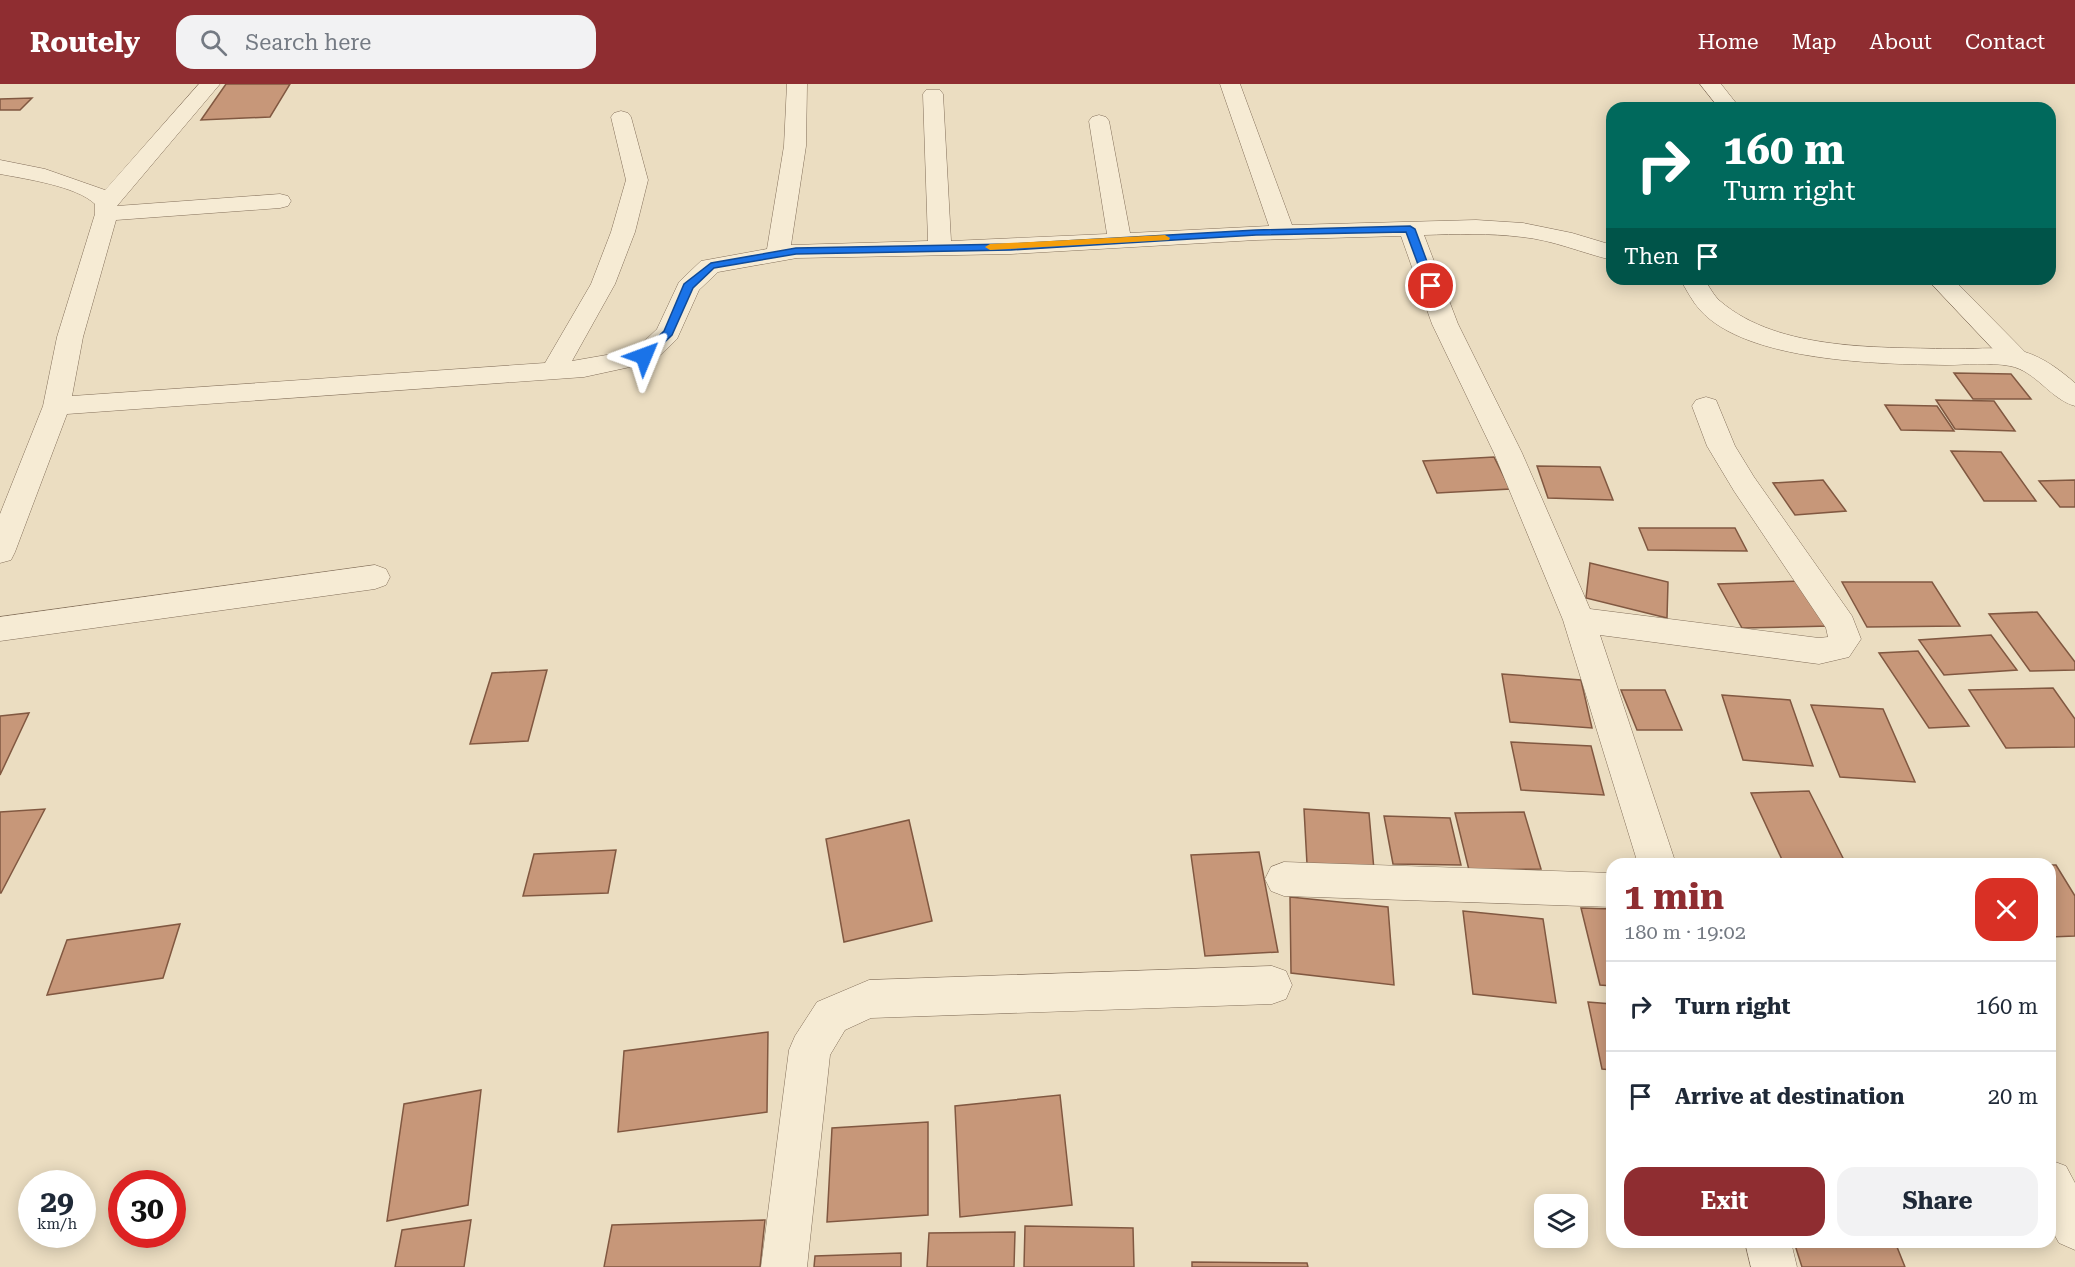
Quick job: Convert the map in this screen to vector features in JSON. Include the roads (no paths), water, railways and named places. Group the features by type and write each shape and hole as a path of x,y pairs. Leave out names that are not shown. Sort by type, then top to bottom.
{"street":[{"path":"0,552 57,406 70,336 106,209 210,84"},
{"path":"778,254 795,146 797,84"},
{"path":"1230,84 1283,232"},
{"path":"1710,84 1725,102"},
{"path":"933,94 940,248"},
{"path":"554,371 603,284 623,232 637,180 621,117"},
{"path":"1099,122 1120,241"},
{"path":"0,167 37,174 95,192 106,209"},
{"path":"106,209 280,201"},
{"path":"57,406 584,369 644,356 668,333 688,287 711,266 796,251 940,248 1283,232 1476,227 1523,230 1564,238 1606,251"},
{"path":"1410,229 1445,324 1508,453 1579,620 1655,858"},
{"path":"1695,285 1698,293 1717,313 1771,339 1834,352 1865,355 2017,359 2041,369 2075,397"},
{"path":"1945,285 2017,359"},
{"path":"1579,620 1819,651 1838,648 1845,639 1841,625 1721,446 1706,406"},
{"path":"0,629 375,577"},
{"path":"1284,879 1606,890"},
{"path":"784,1267 810,1050 831,1016 869,999 1272,985"},
{"path":"2056,1193 2075,1227"},
{"path":"1769,1248 1774,1267"}]}
